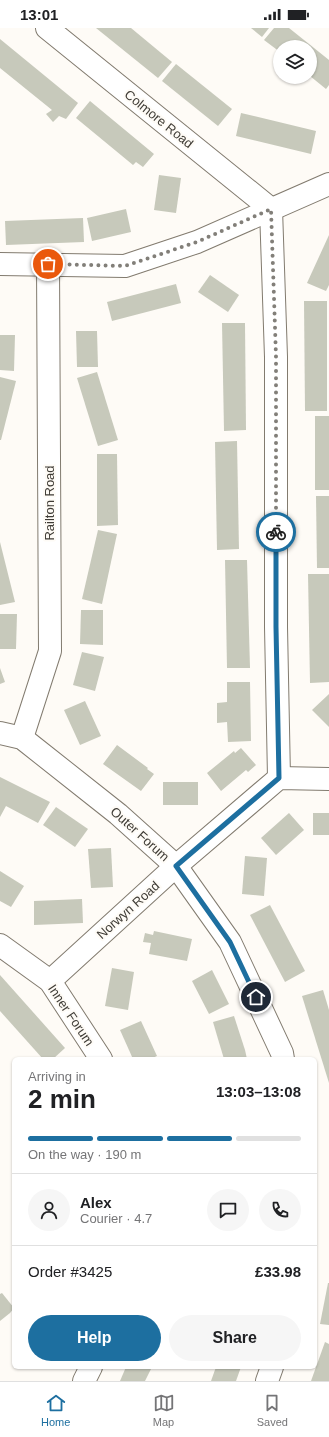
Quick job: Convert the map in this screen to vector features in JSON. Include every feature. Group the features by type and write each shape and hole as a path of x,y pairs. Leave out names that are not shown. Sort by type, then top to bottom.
{"street":[{"name":"Colmore Road","path":"47,28 271,209"},
{"path":"0,264 125,266 197,242 329,184"},
{"path":"271,209 276,357 276,627 279,778 329,779"},
{"name":"Railton Road","path":"22,738 50,651 48,264"},
{"name":"Outer Forum","path":"0,733 22,738 118,814 176,866 230,942 283,1057"},
{"name":"Norwyn Road","path":"50,981 176,866 279,778"},
{"name":"Inner Forum","path":"0,945 50,981 100,1057"},
{"path":"84,1381 90,1369"},
{"path":"267,1381 271,1369"}],"building":[{"path":"96,28 131,28 172,62 158,78"},
{"path":"251,28 269,28 262,37"},
{"path":"274,28 289,28 304,40 273,40 273,47 264,40"},
{"path":"0,39 78,103 66,119 59,116 53,122 46,114 52,110 0,68"},
{"path":"317,50 329,60 329,85 326,89 317,82"},
{"path":"176,64 232,109 218,126 162,81"},
{"path":"90,101 154,154 143,167 136,162 133,165 76,118"},
{"path":"241,113 316,131 311,154 236,136"},
{"path":"159,175 181,178 176,213 154,210"},
{"path":"126,209 131,232 92,241 87,218"},
{"path":"83,218 84,242 6,245 5,221"},
{"path":"329,235 329,285 326,291 307,283"},
{"path":"210,275 239,295 228,312 198,292"},
{"path":"176,284 181,303 112,321 107,302"},
{"path":"304,301 327,301 327,411 305,411"},
{"path":"222,323 245,323 246,430 224,431"},
{"path":"76,331 97,331 98,367 77,367"},
{"path":"0,335 15,335 14,371 0,370"},
{"path":"97,372 118,440 98,446 77,378"},
{"path":"0,377 16,381 1,440 0,440"},
{"path":"315,416 329,416 329,490 315,490"},
{"path":"237,441 239,549 217,550 215,442"},
{"path":"97,454 117,454 118,525 97,526"},
{"path":"316,496 329,496 329,568 317,568"},
{"path":"98,530 117,534 102,604 82,599"},
{"path":"0,542 15,602 0,605"},
{"path":"225,560 247,560 250,668 227,668"},
{"path":"308,574 329,574 329,682 310,683"},
{"path":"81,610 103,610 103,645 80,644"},
{"path":"0,614 17,614 16,649 0,649"},
{"path":"82,652 104,657 95,691 73,685"},
{"path":"0,668 5,682 0,684"},
{"path":"227,682 250,682 251,741 228,742 227,722 217,723 217,703 227,702"},
{"path":"329,694 329,727 312,710"},
{"path":"85,701 101,736 80,745 64,710"},
{"path":"117,745 154,774 141,791 103,764"},
{"path":"241,748 256,765 248,772 246,770 221,791 207,773 234,751 235,753"},
{"path":"0,777 50,802 38,823 6,806 0,817"},
{"path":"163,782 198,782 198,805 163,805"},
{"path":"56,807 88,829 75,847 43,825"},
{"path":"289,813 304,830 276,855 261,838"},
{"path":"313,813 329,813 329,835 313,835"},
{"path":"111,848 113,887 91,888 88,849"},
{"path":"245,856 267,858 264,896 242,894"},
{"path":"0,871 24,886 11,907 0,901"},
{"path":"82,899 83,923 34,925 34,901"},
{"path":"270,905 305,971 285,982 250,915"},
{"path":"154,931 192,939 187,961 149,954 151,943 143,942 145,933 153,935"},
{"path":"112,968 134,972 128,1010 105,1006"},
{"path":"212,970 229,1004 209,1014 192,981"},
{"path":"0,975 65,1048 55,1057 41,1057 0,1011"},
{"path":"323,990 329,1010 329,1083 302,996"},
{"path":"234,1016 247,1057 223,1057 213,1022"},
{"path":"141,1021 157,1056 132,1057 120,1030"},
{"path":"329,1283 329,1325 320,1324"},
{"path":"2,1293 12,1306 12,1310 0,1321 0,1294"},
{"path":"325,1342 329,1344 329,1381 311,1381 315,1369 317,1369 317,1364"},
{"path":"125,1369 151,1369 145,1381 120,1381"},
{"path":"215,1369 240,1369 236,1381 211,1381"}],"way so far":[{"path":"48,264 125,266 197,242 271,209 276,357 276,532"}],"route":[{"path":"256,997 230,942 176,866 279,778 276,532"}]}
